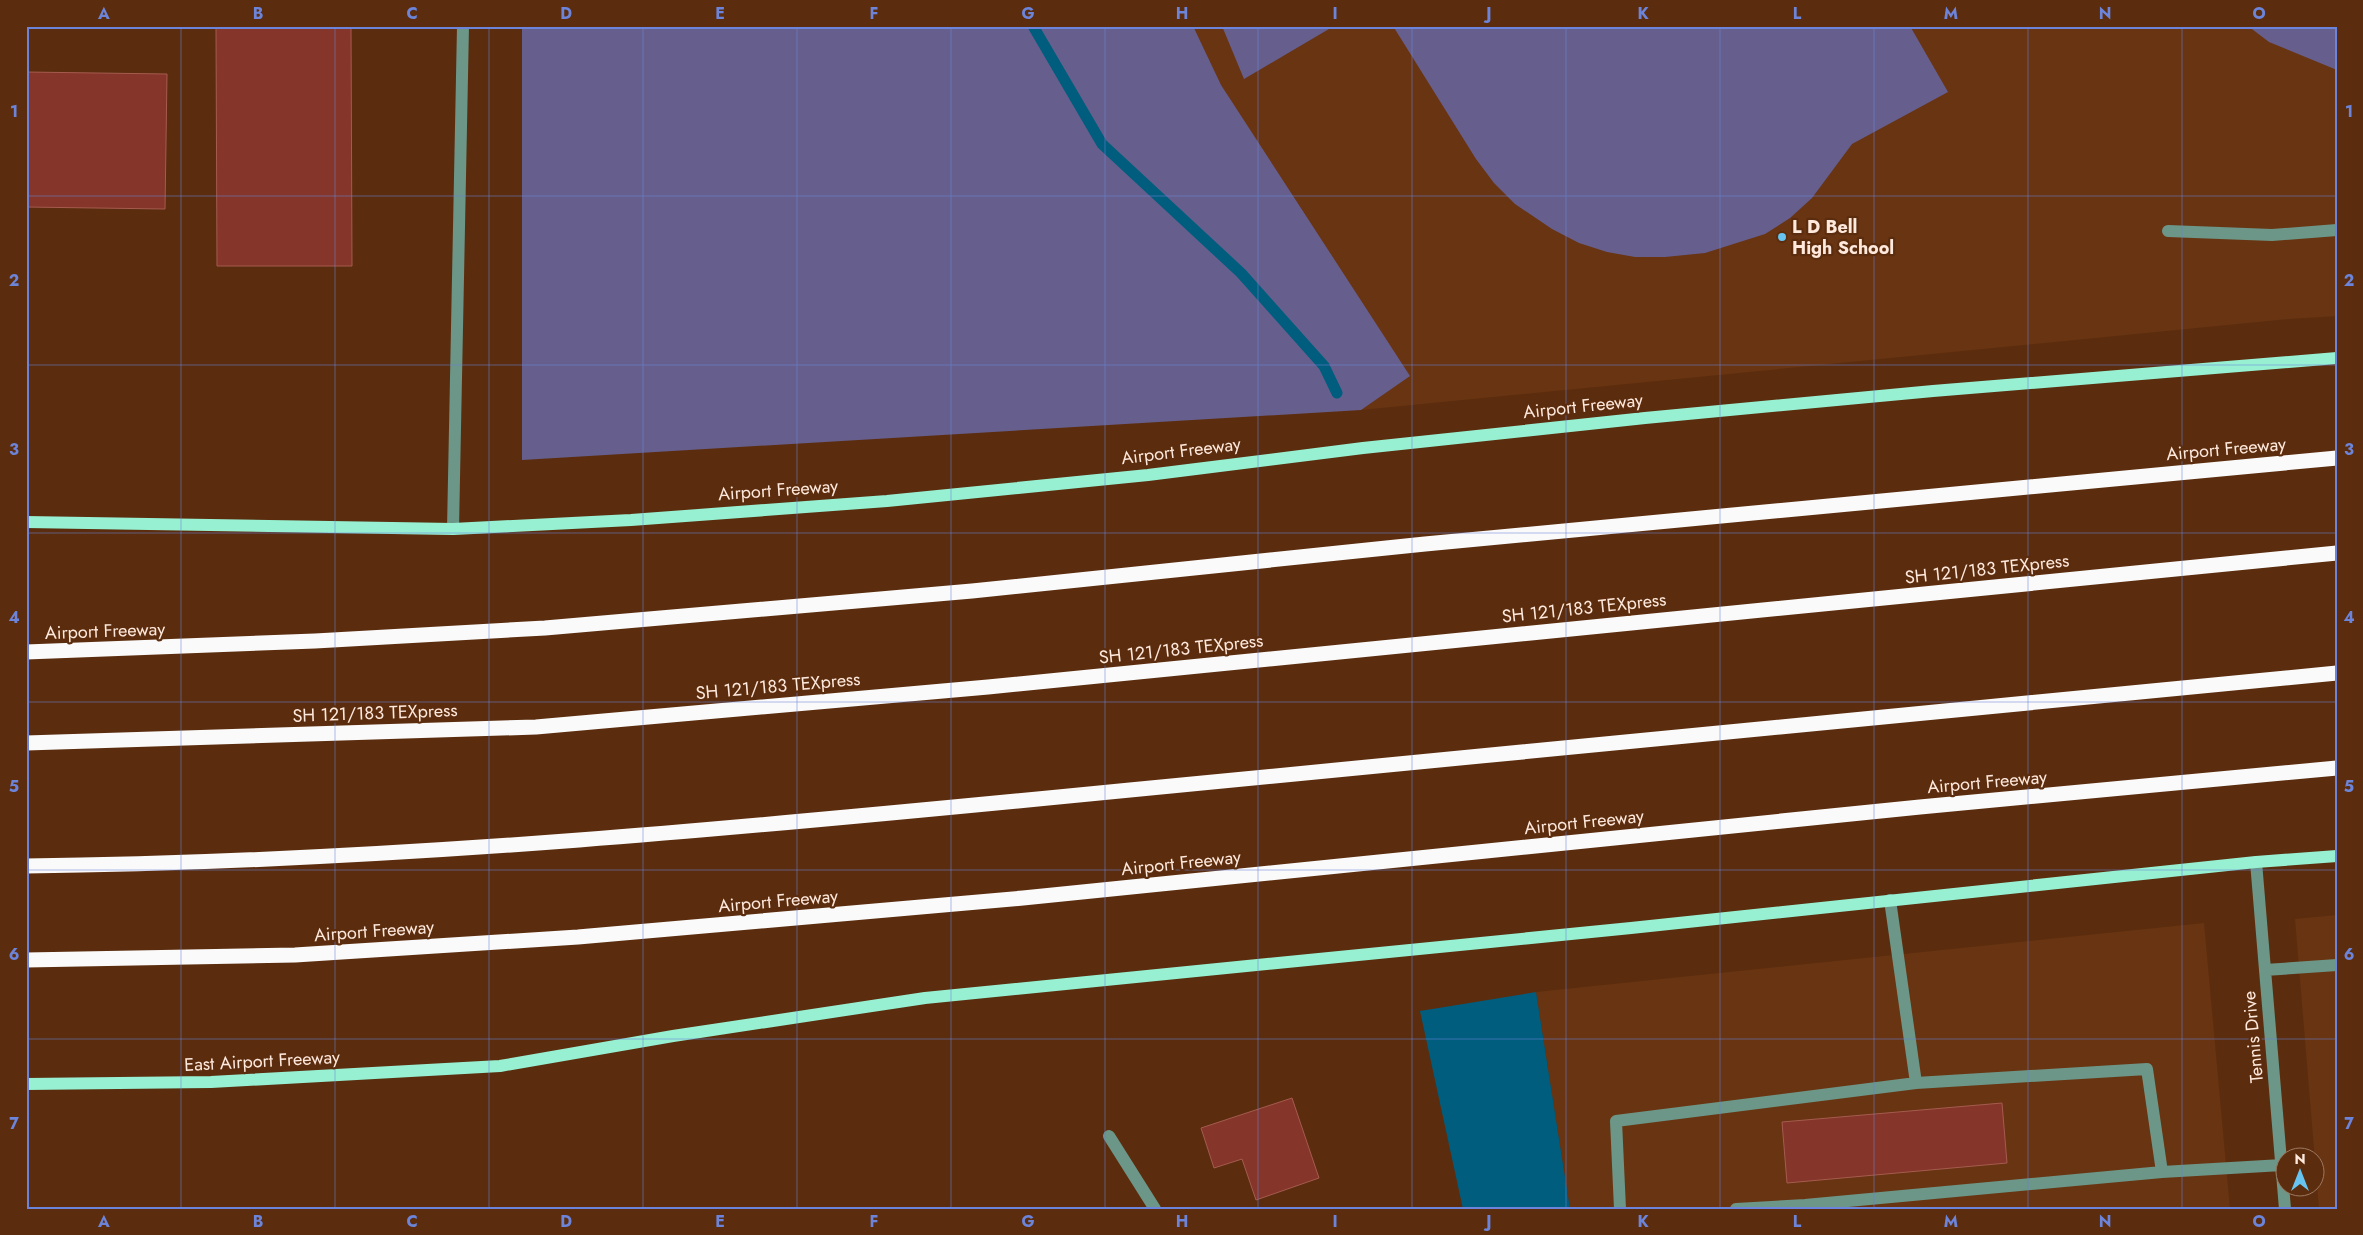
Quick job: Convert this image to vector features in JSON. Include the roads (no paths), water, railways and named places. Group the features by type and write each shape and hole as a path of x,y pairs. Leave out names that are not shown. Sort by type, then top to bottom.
{"highway":[{"name":"Airport Freeway","path":"26,652 305,641 545,628 972,591 1435,543 2337,458"},
{"name":"SH 121/183 TEXpress","path":"26,743 536,727 988,687 2337,553"},
{"path":"26,866 100,865 322,855 559,841 1019,800 1913,711 2337,673"},
{"name":"Airport Freeway","path":"26,960 295,955 578,937 1023,898 1930,806 2337,768"}],"main road":[{"name":"Airport Freeway","path":"26,522 453,529 632,520 887,501 1148,475 1363,448 1655,417 1943,390 2337,358"},
{"path":"1890,900 2256,862 2337,856"},
{"name":"East Airport Freeway","path":"26,1084 211,1082 500,1066 673,1036 925,998 1890,900"}],"street":[{"path":"453,529 463,26"},
{"path":"2168,231 2272,235 2337,230"},
{"name":"Tennis Drive","path":"2256,862 2281,1148"},
{"path":"1890,900 1916,1083"},
{"path":"2265,970 2337,966"},
{"path":"1620,1209 1616,1121 1916,1083 2146,1069 2162,1172"},
{"path":"1109,1136 1155,1209"},
{"path":"1736,1209 1805,1205 2162,1172 2276,1165"}],"water":[{"path":"1536,992 1570,1209 1463,1209 1420,1011"}],"waterway":[{"path":"1033,26 1102,144 1241,273 1324,366 1337,393"}],"place":[{"name":"L D Bell High School","path":"1782,237"}]}
